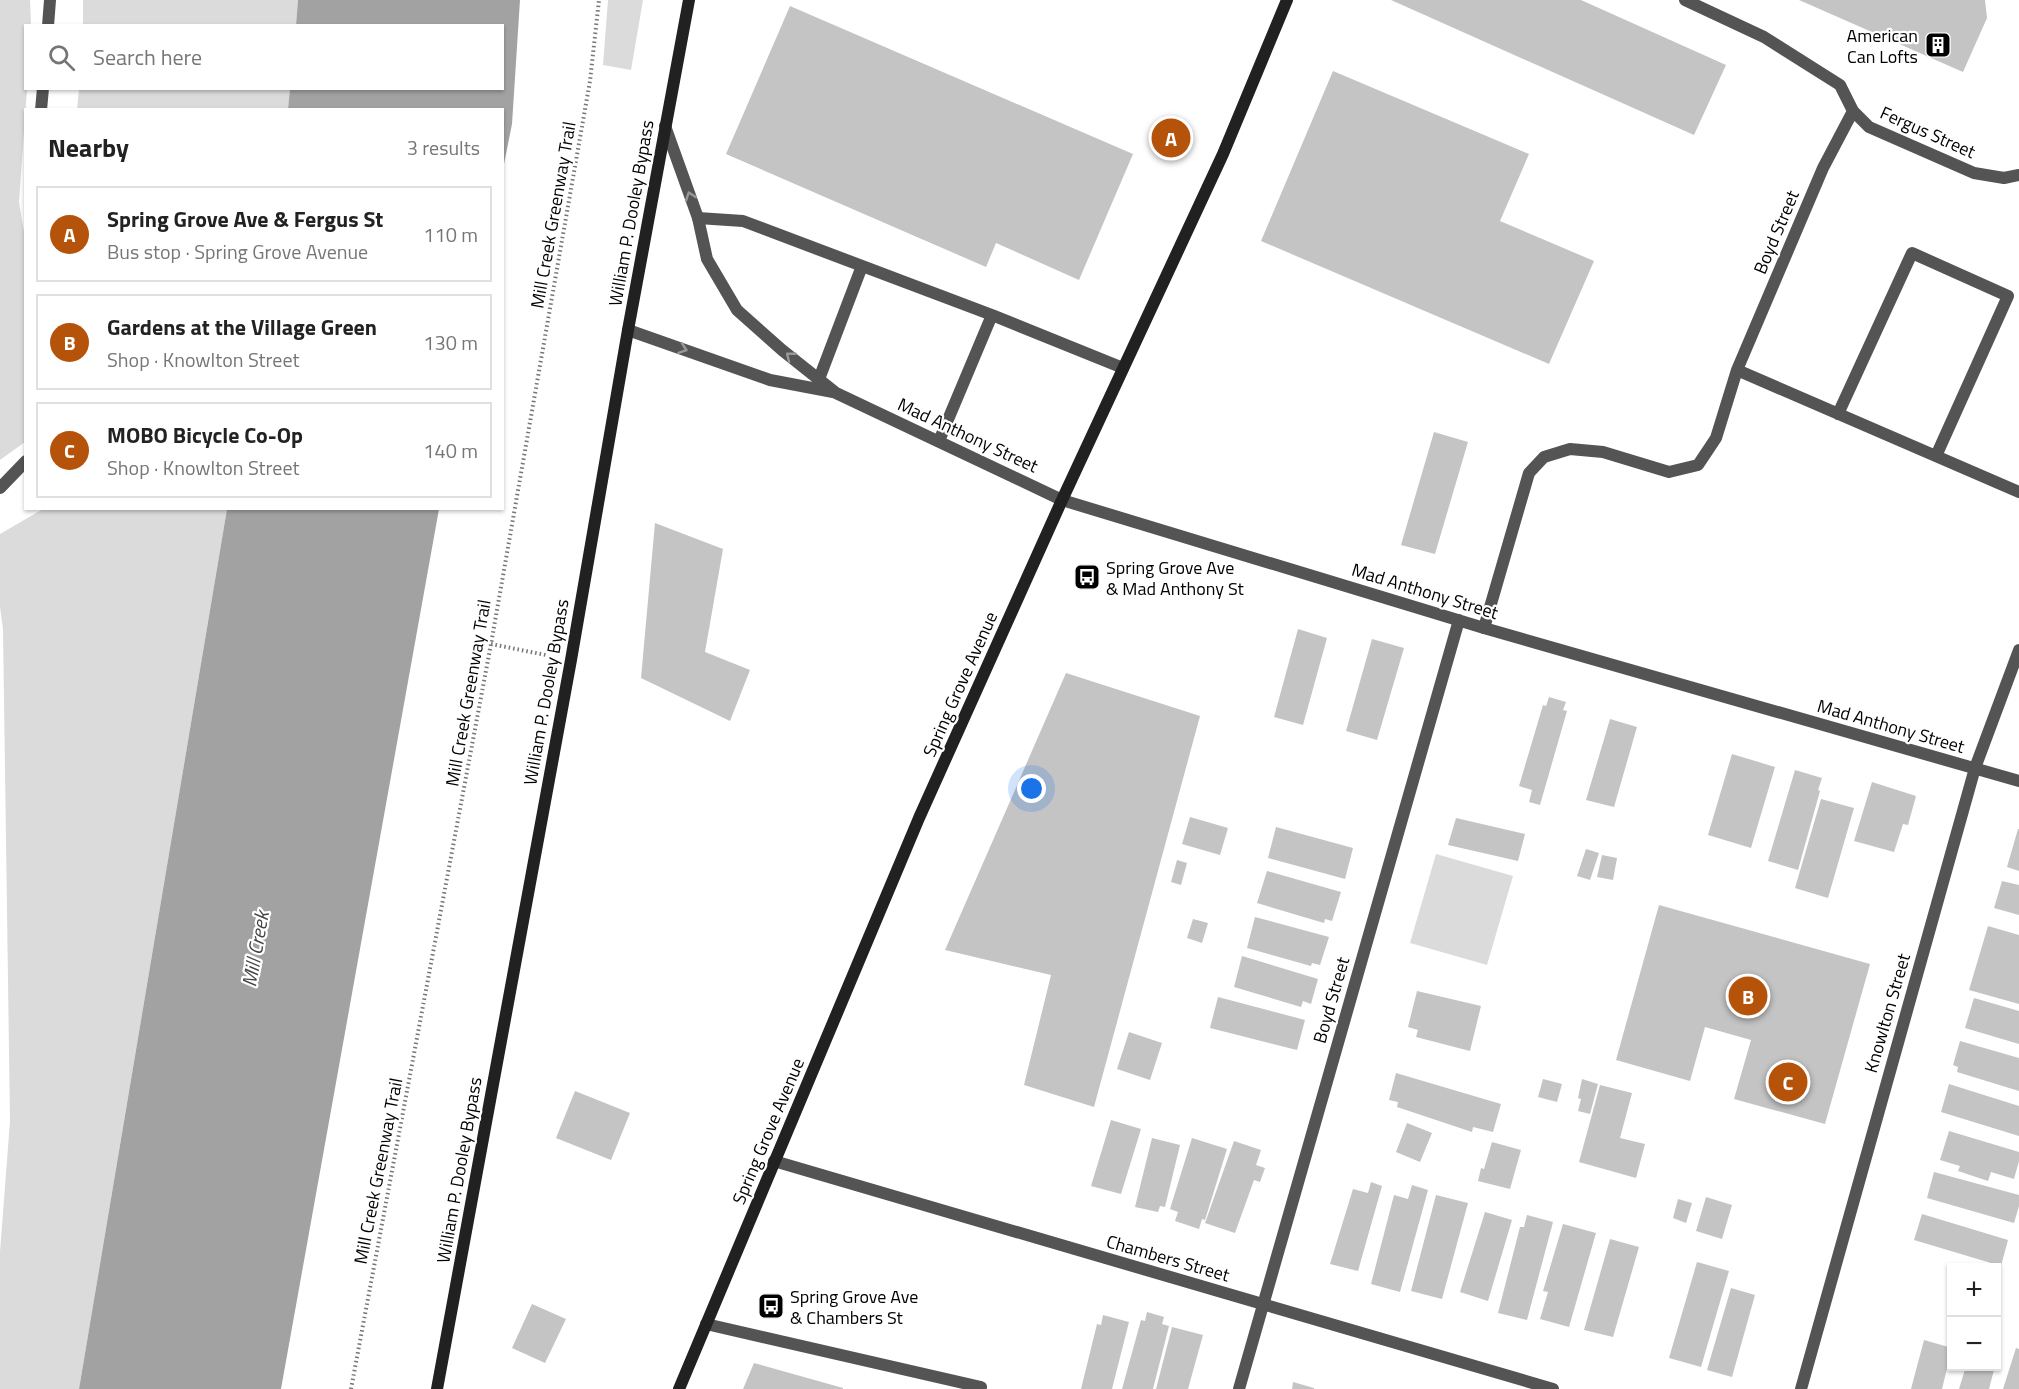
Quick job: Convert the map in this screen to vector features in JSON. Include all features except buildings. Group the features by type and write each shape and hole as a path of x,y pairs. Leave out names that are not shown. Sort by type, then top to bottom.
{"street":[{"path":"48,24 50,0"},
{"name":"William P. Dooley Bypass","path":"437,1389 689,0"},
{"name":"Spring Grove Avenue","path":"679,1389 919,818 1062,500 1223,154 1287,0"},
{"name":"Fergus Street","path":"1685,0 1764,37 1840,85 1853,111 1869,127 1974,172 2004,178 2019,175"},
{"path":"41,108 43,90"},
{"name":"Boyd Street","path":"1484,628 1529,472 1544,457 1570,449 1603,452 1669,472 1698,465 1716,438 1737,370 1823,168 1853,111"},
{"name":"Mad Anthony Street","path":"665,126 698,218 706,259 737,310 836,393"},
{"path":"698,218 743,221 992,315 1123,368"},
{"path":"1838,414 1912,253 2008,296 1936,456"},
{"path":"819,379 862,266"},
{"path":"939,441 992,315"},
{"name":"Mad Anthony Street","path":"628,330 770,380 836,393 1062,500 1459,621 2019,781"},
{"path":"1737,370 2019,492"},
{"path":"0,488 24,464"},
{"name":"Boyd Street","path":"1239,1389 1459,621"},
{"name":"Knowlton Street","path":"1801,1389 1975,768 2019,650"},
{"name":"Chambers Street","path":"774,1161 1553,1389"},
{"path":"706,1324 981,1387"}],"path":[{"name":"Mill Creek Greenway Trail","path":"351,1389 491,644 590,81 599,0"},
{"path":"491,644 570,660"}],"shaded area":[{"path":"0,0 30,0 31,24 24,24 24,90 27,90 19,202 24,232 24,443 0,460"},
{"path":"83,0 298,0 296,24 83,24"},
{"path":"608,0 643,0 631,70 603,65"},
{"path":"79,90 290,90 288,108 77,108"},
{"path":"41,510 227,510 79,1389 0,1389 0,1252 10,1121 0,534"},
{"path":"1436,854 1513,876 1487,965 1410,943"}],"water":[{"path":"298,0 520,0 512,124 504,164 504,108 288,108 290,90 504,90 504,24 296,24"},
{"name":"Mill Creek","path":"227,510 439,510 281,1389 79,1389"}],"place":[{"name":"American Can Lofts","path":"1938,45"},
{"name":"Spring Grove Ave & Fergus St","path":"1171,138"},
{"name":"Spring Grove Ave & Mad Anthony St","path":"1087,577"},
{"name":"Gardens at the Village Green","path":"1748,996"},
{"name":"MOBO Bicycle Co-Op","path":"1788,1082"},
{"name":"Spring Grove Ave & Chambers St","path":"771,1306"}]}
